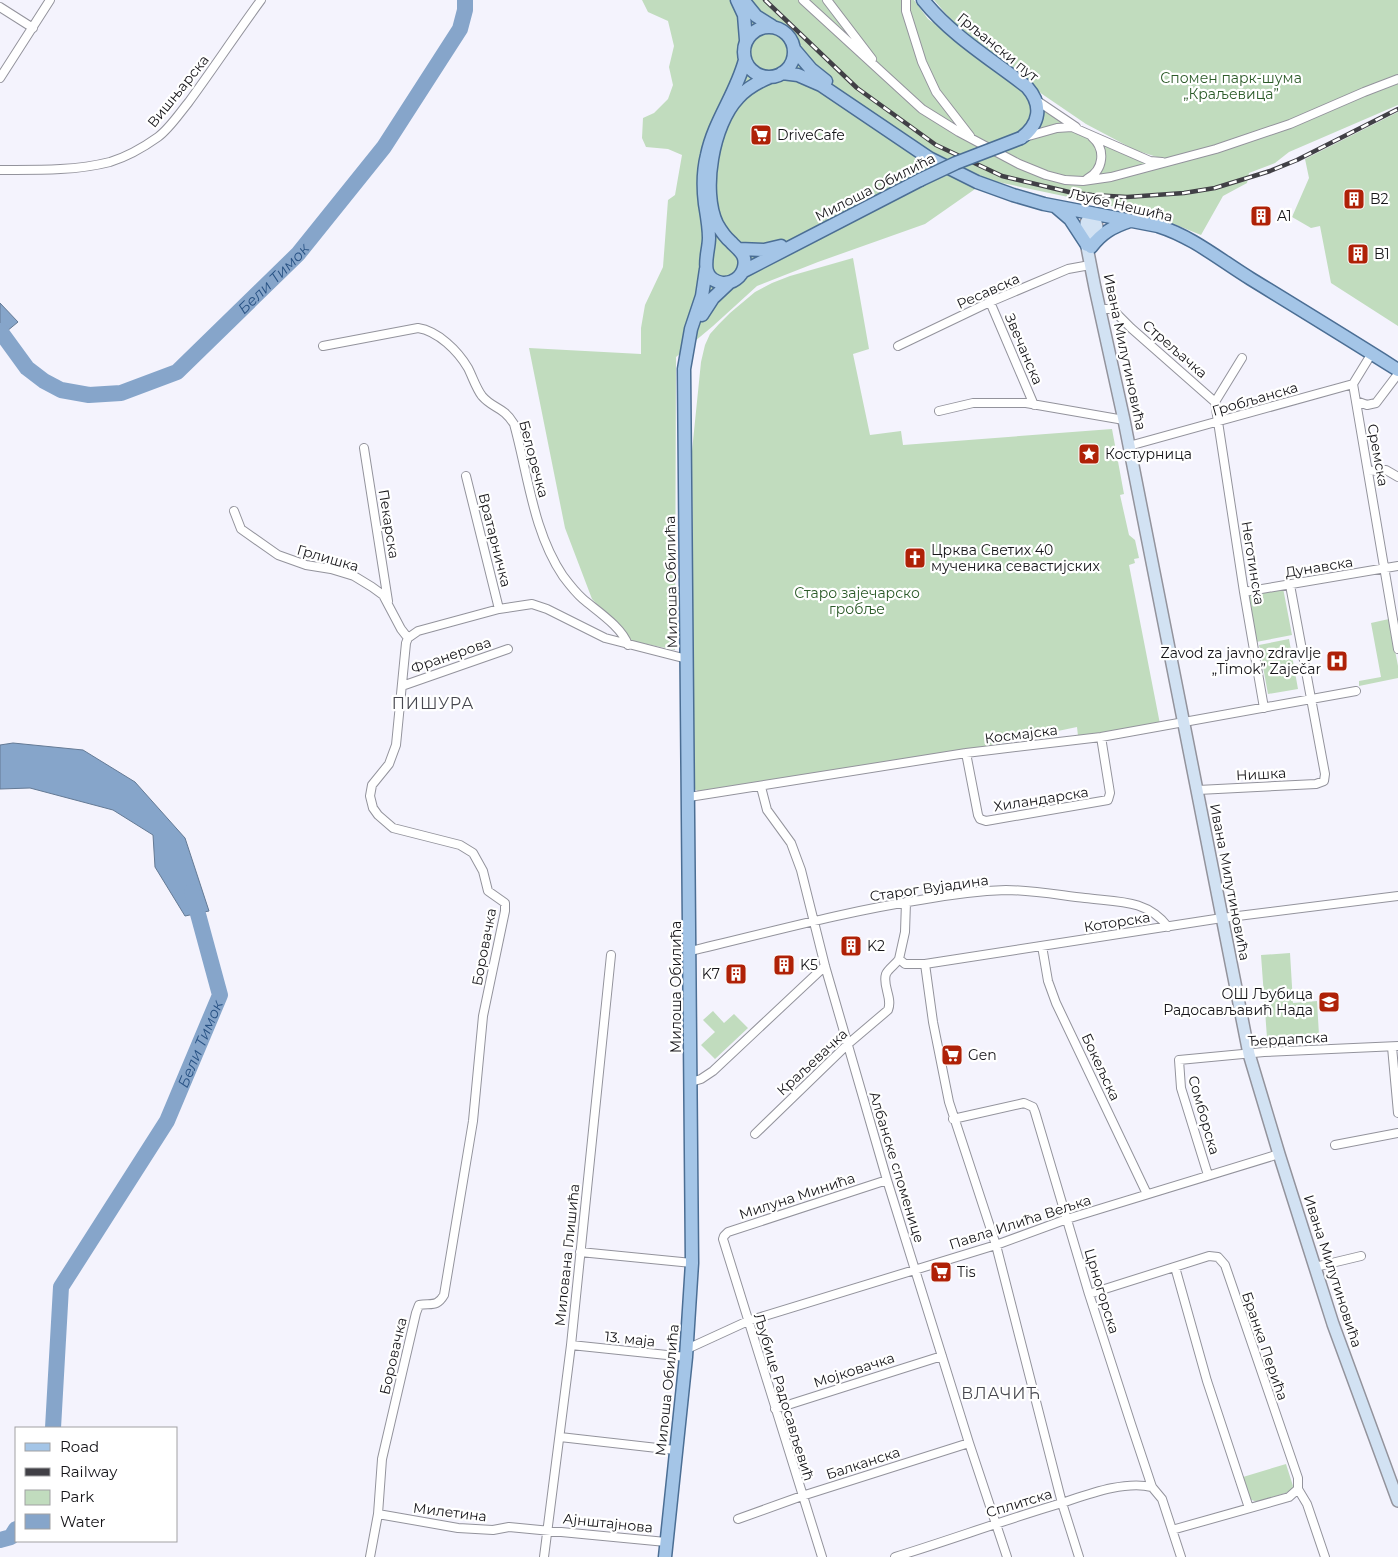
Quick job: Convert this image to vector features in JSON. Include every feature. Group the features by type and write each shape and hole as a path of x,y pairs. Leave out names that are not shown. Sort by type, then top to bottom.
{"main road":[{"path":"737,0 744,15 746,40"},
{"path":"742,0 756,16 786,33 792,41 794,49 791,64 776,75 752,86 737,99 726,117 713,152 710,182 712,207 717,224 745,260 742,272 736,279 723,283 716,281 709,275 706,269 705,262 708,252 709,228 704,188 705,162 714,129 737,87 744,60 743,48 746,40 756,30 772,26"},
{"name":"Грљански пут","path":"924,0 949,28 1027,87 1035,99 1038,110 1032,129 1021,138 956,164"},
{"path":"794,49 811,69 878,124"},
{"path":"744,60 753,72 760,76 798,75 815,81 878,124"},
{"name":"Љубе Нешића","path":"878,124 929,158 968,178 1013,195 1158,226 1194,242 1398,370"},
{"name":"Милоша Обилића","path":"742,272 920,180 956,164"},
{"path":"1054,205 1070,219 1089,253 1104,232 1131,221"},
{"name":"Милоша Обилића","path":"736,247 764,250 807,238"},
{"path":"708,252 719,244 736,247"},
{"name":"Милоша Обилића","path":"665,1557 675,1450 687,1353 692,1263 684,369 688,346 702,296 706,269"},
{"name":"Милоша Обилића","path":"684,415 690,356 700,319 706,306 730,282"}],"street":[{"path":"0,78 50,0"},
{"name":"Вишњарска","path":"0,170 49,170 84,167 112,161 159,137 198,89 261,0"},
{"path":"803,0 922,109 972,140 1018,164 1046,176 1065,180 1083,181 1111,177 1167,163 1260,135 1398,79"},
{"path":"827,0 886,76"},
{"path":"906,0 906,11 910,28 930,79 946,107 972,140"},
{"path":"0,6 33,28"},
{"path":"1035,99 1097,141 1102,157 1100,166 1096,173 1083,181"},
{"path":"1021,138 1062,127 1072,128 1086,132 1150,161 1167,163"},
{"name":"Ивана Милутиновића","path":"1092,213 1096,227 1089,253 1099,309 1130,446 1249,1054 1333,1324 1398,1501"},
{"name":"Ресавска","path":"898,346 990,302 1068,269 1089,253"},
{"name":"Звечанска","path":"990,302 1034,405"},
{"name":"Стрељачка","path":"1099,309 1111,309 1115,312 1215,402"},
{"name":"Белоречка","path":"322,346 418,328 426,329 433,333 454,350 467,366 483,397 508,414 514,424 535,511 547,545 559,569 572,589 618,631 628,645"},
{"path":"1353,384 1372,354"},
{"path":"1219,422 1215,402 1242,358"},
{"path":"1356,401 1367,405 1376,403 1398,374"},
{"name":"Сремска","path":"1353,384 1398,649"},
{"name":"Гробљанска","path":"1130,446 1353,384"},
{"path":"940,411 973,403 994,402 1034,405 1124,420"},
{"name":"Неготинска","path":"1219,422 1244,592 1264,708"},
{"name":"Пекарска","path":"364,448 388,602"},
{"path":"1368,471 1386,470 1398,477"},
{"name":"Вратарничка","path":"466,476 499,609"},
{"name":"Грлишка","path":"234,512 241,529 278,555 290,560 354,576 372,586 388,602 401,629 408,638"},
{"name":"Дунавска","path":"1244,592 1398,566"},
{"path":"1290,585 1310,700"},
{"path":"408,638 418,631 499,609 526,605 548,609 605,638 688,659"},
{"name":"Боровачка","path":"370,1557 378,1514 382,1459 416,1312 419,1305 440,1302 444,1294 473,1121 483,1016 506,907 502,900 488,891 483,871 473,853 460,845 393,828 373,808 370,796 372,785 389,764 396,744 408,638"},
{"name":"Франерова","path":"402,686 508,648"},
{"name":"Космајска","path":"689,796 966,753 1101,737 1356,691"},
{"name":"Нишка","path":"1198,790 1316,784 1324,781 1310,700"},
{"name":"Хиландарска","path":"966,753 978,815 980,819 986,821 1105,801 1109,798 1110,793 1101,737"},
{"name":"Албанске споменице","path":"761,786 771,817 791,843 796,854 825,966 887,1180 968,1443 1007,1557"},
{"name":"Старог Вујадина","path":"690,950 857,911 906,902 984,892 1020,891 1139,905 1158,916 1168,927"},
{"name":"Которска","path":"899,959 905,964 925,964 1222,918 1398,896"},
{"path":"899,959 906,924 906,902"},
{"name":"Бокељска","path":"1042,946 1048,981 1056,1003 1146,1194"},
{"name":"Милована Глишића","path":"544,1557 571,1345 611,955"},
{"name":"Краљевачка","path":"755,1134 848,1044 888,1010 890,1004 886,976 899,959"},
{"path":"925,964 937,1045 954,1118 996,1244 1062,1503 1079,1557"},
{"path":"691,1082 701,1079 713,1071 825,966"},
{"path":"1395,1047 1398,1113"},
{"name":"Ђердапска","path":"1179,1060 1249,1054 1395,1047"},
{"name":"Сомборска","path":"1179,1060 1181,1088 1208,1175"},
{"name":"Црногорска","path":"954,1118 1024,1103 1033,1107 1038,1116 1089,1294 1152,1487 1162,1499 1181,1557"},
{"path":"1334,1145 1398,1133"},
{"name":"Павла Илића Вељка","path":"687,1353 748,1321 996,1244 1146,1194 1279,1154"},
{"name":"Милуна Минића","path":"723,1244 724,1236 728,1232 887,1180"},
{"name":"Љубице Радосављевић","path":"723,1244 822,1557"},
{"path":"580,1252 692,1263"},
{"name":"Бранка Перића","path":"1089,1294 1212,1255 1223,1261 1298,1478 1298,1489 1307,1504 1325,1557"},
{"path":"1315,1267 1362,1256"},
{"path":"1175,1267 1210,1390 1249,1508"},
{"name":"13. маја","path":"571,1345 687,1353"},
{"name":"Мојковачка","path":"775,1409 942,1356"},
{"path":"560,1437 675,1450"},
{"name":"Балканска","path":"738,1519 802,1496 968,1443"},
{"name":"Сплитска","path":"895,1557 914,1554 996,1523 1123,1486 1140,1485 1152,1487"},
{"path":"1172,1530 1289,1497 1298,1489"},
{"name":"Милетина","path":"378,1514 458,1528 492,1530 509,1527 548,1529"},
{"name":"Ајнштајнова","path":"548,1529 666,1542"}],"green space":[{"name":"Спомен парк-шума „Краљевица”","path":"642,0 914,0 928,19 1109,148 1160,158 1135,150 1086,124 1042,94 952,21 934,0 1398,0 1398,105 1289,152 1275,163 1249,173 1247,183 1223,196 1201,235 1149,214 988,180 925,224 757,286 676,357 675,650 632,641 592,599 565,528 529,348 641,354 641,328 645,305 663,267 668,200 675,195 682,155 668,149 646,147 642,138 643,118 654,113 668,99 673,85 669,67 674,46 668,21 648,12"},
{"path":"1398,112 1398,326 1331,283 1320,226 1311,228 1292,217 1309,178 1305,159"},
{"name":"Старо зајечарско гробље","path":"853,258 869,349 853,354 870,435 901,431 903,445 1112,429 1124,494 1120,495 1129,535 1135,540 1139,558 1134,559 1135,563 1129,565 1160,724 1078,736 1077,727 981,747 698,791 694,789 692,451 701,362 705,345 710,334 719,324 755,292 790,276"},
{"path":"1283,588 1292,635 1256,642 1248,594"},
{"path":"1389,619 1398,666 1398,678 1359,686 1359,681 1381,677 1371,623"},
{"path":"1289,639 1298,689 1268,694 1259,645"},
{"path":"1290,953 1293,1003 1317,1001 1319,1035 1267,1038 1261,955"},
{"path":"713,1011 724,1023 734,1014 748,1028 715,1059 701,1045 715,1032 703,1020"},
{"path":"1286,1464 1293,1486 1292,1491 1257,1502 1249,1499 1243,1477"}],"water":[{"path":"0,303 18,322 1,336 0,335"},
{"path":"13,743 83,750 135,782 185,838 209,911 185,916 155,867 153,835 113,810 30,788 0,789 0,745"}],"waterway":[{"name":"Бели Тимок","path":"0,331 27,368 44,381 61,390 89,395 121,393 177,372 298,254 384,147 460,29 465,10 465,0"},
{"name":"Бели Тимок","path":"53,1427 61,1287 167,1121 220,995 192,892"},
{"name":"Бели Тимок","path":"0,1540 11,1537 15,1531"}],"railway":[{"path":"765,0 857,88 936,145 1002,176 1069,192 1127,197 1184,193 1215,188 1270,171 1297,160 1398,109"}],"place":[{"name":"DriveCafe","path":"761,135"},
{"name":"B2","path":"1354,199"},
{"name":"A1","path":"1261,216"},
{"name":"B1","path":"1358,254"},
{"name":"Костурница","path":"1089,454"},
{"name":"Црква Светих 40 мученика севастијских","path":"915,558"},
{"name":"Zavod za javno zdravlje „Timok” Zaječar","path":"1337,661"},
{"name":"K2","path":"851,946"},
{"name":"K5","path":"784,965"},
{"name":"K7","path":"736,974"},
{"name":"ОШ Љубица Радосављавић Нада","path":"1329,1002"},
{"name":"Gen","path":"952,1055"},
{"name":"Tis","path":"941,1272"}],"district":[{"name":"ПИШУРА","path":"433,703"},
{"name":"ВЛАЧИЋ","path":"1001,1393"}]}
